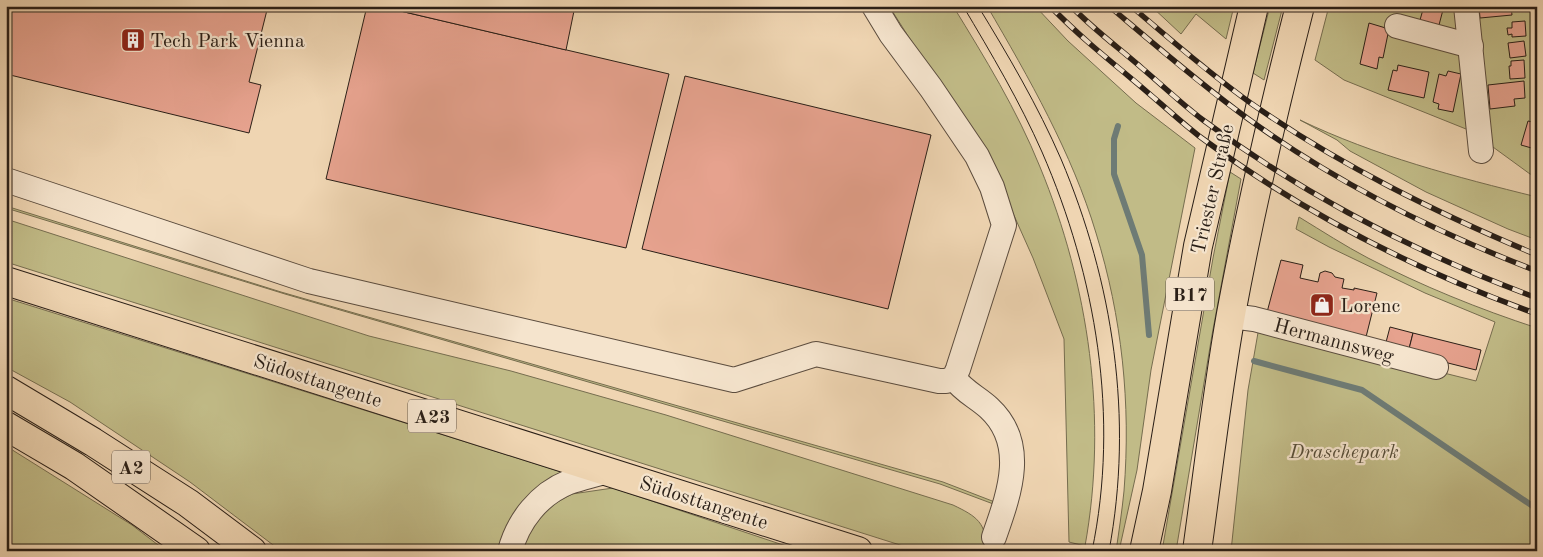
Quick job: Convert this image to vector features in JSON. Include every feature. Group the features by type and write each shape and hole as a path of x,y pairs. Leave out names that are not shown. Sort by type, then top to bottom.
{"main road":[{"name":"Triester Straße","path":"1144,551 1157,491 1198,246 1254,6"},
{"name":"B17","path":"1197,551 1231,316 1246,237 1300,6"},
{"name":"Südosttangente","path":"6,281 858,551"},
{"name":"A2","path":"6,390 94,442 188,503 252,551"},
{"name":"A2","path":"6,426 74,466 196,551"}],"lane":[{"path":"6,180 309,281 734,380 816,354 946,381 954,378 1004,225 992,187 977,156 931,88 891,34 874,6"},
{"path":"1466,6 1481,151"},
{"path":"1397,26 1471,46"},
{"name":"Hermannsweg","path":"1231,316 1254,318 1436,367"},
{"path":"954,378 959,385 990,409 1004,429 1011,446 1012,470 1009,490 994,537"},
{"path":"510,551 524,516 543,497 568,483 607,471"}],"green space":[{"path":"889,6 953,6 1011,105 1031,146 1057,212 1082,306 1090,354 1095,450 1092,498 1085,546 1069,542 1064,339 1033,258 995,173"},
{"path":"987,6 1035,6 1068,41 1136,103 1195,148 1151,370 1137,470 1119,551 1116,551 1126,458 1125,393 1118,329 1105,265 1086,203 1062,145 1034,88"},
{"path":"1151,6 1234,6 1226,39 1196,14 1181,34"},
{"path":"1270,6 1283,6 1264,80 1253,73"},
{"path":"1329,6 1537,6 1537,176 1530,174 1471,131 1344,80 1315,60"},
{"path":"1300,120 1328,133 1387,155 1476,182 1537,197 1537,240 1426,192 1350,151 1337,140"},
{"path":"1230,172 1241,179 1212,335 1176,551 1162,551 1213,258"},
{"path":"6,206 281,292 943,482 1000,504 996,505 940,484 285,294 6,208"},
{"name":"Draschepark","path":"1299,217 1359,253 1409,278 1472,305 1537,328 1537,551 1231,551 1248,390 1259,327 1476,381 1495,322 1425,293 1329,247 1296,229"},
{"path":"6,219 369,336 511,371 666,415 953,505 968,513 979,522 984,534 985,551 919,551 6,262"},
{"path":"6,298 565,473 502,551 281,551 190,482 70,402 6,367"},
{"path":"6,446 132,525 166,551 6,551"},
{"path":"613,488 801,551 516,551 543,510 572,494"}],"building":[{"name":"Tech Park Vienna","path":"6,6 268,6 249,82 261,85 249,133 6,74"},
{"path":"367,6 379,6 669,74 626,248 326,179"},
{"path":"379,6 575,6 566,50"},
{"path":"1424,6 1444,6 1439,25 1420,20"},
{"path":"1479,6 1511,6 1512,15 1480,18"},
{"path":"1525,21 1526,36 1512,37 1512,34 1508,35 1507,28 1512,28 1512,22"},
{"path":"1369,23 1389,29 1383,58 1379,57 1377,69 1360,64"},
{"path":"1524,41 1526,56 1510,58 1508,43"},
{"path":"1524,60 1525,78 1510,79 1509,66 1511,66 1511,61"},
{"path":"1398,65 1429,72 1424,98 1388,90 1393,70 1397,71"},
{"path":"1448,71 1461,74 1453,112 1438,109 1439,104 1433,102 1439,74 1446,76"},
{"path":"685,76 931,135 888,309 642,249"},
{"path":"1524,81 1525,98 1514,99 1515,106 1490,109 1488,85"},
{"path":"1528,121 1537,123 1535,149 1521,145"},
{"name":"Lorenc","path":"1281,260 1303,265 1300,278 1318,282 1320,273 1325,271 1332,273 1335,277 1344,279 1342,288 1354,290 1354,288 1377,293 1365,341 1266,316"},
{"path":"1390,327 1413,333 1408,353 1385,346"},
{"path":"1413,333 1481,350 1476,370 1408,353"}],"waterway":[{"path":"1118,126 1114,139 1114,174 1142,255 1149,335"},
{"path":"1254,361 1362,390 1537,509"}],"tram line":[{"path":"963,6 1015,96 1042,152 1061,199 1077,248 1089,297 1098,348 1103,399 1104,450 1100,500 1092,551"},
{"path":"978,6 1022,81 1061,159 1094,253 1106,302 1114,351 1119,401 1116,501 1109,551"}],"railway":[{"path":"1050,6 1090,44 1190,129 1278,190 1404,259 1448,279 1537,314"},
{"path":"1071,6 1097,31 1195,114 1281,174 1364,221 1406,242 1493,281 1537,298"},
{"path":"1109,6 1229,105 1315,163 1387,204 1461,240 1537,271"},
{"path":"1131,6 1236,93 1320,148 1426,205 1537,255"}],"place":[{"name":"Tech Park Vienna","path":"133,40"},
{"name":"Lorenc","path":"1322,305"}]}
